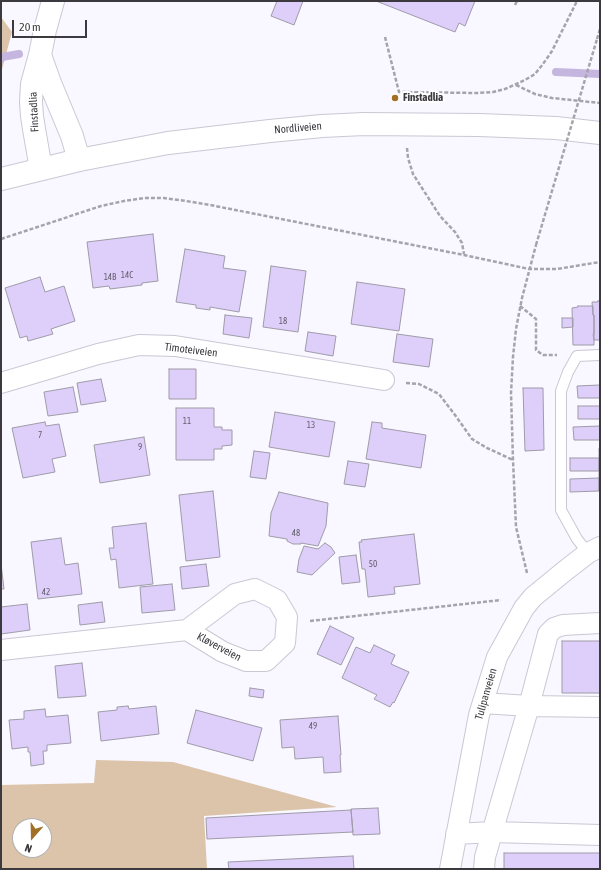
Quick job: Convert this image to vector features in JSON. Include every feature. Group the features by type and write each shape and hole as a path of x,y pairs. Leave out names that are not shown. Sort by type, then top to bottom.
{"main road":[{"name":"Finstadlia","path":"41,169 32,116 32,84 53,1"},
{"name":"Finstadlia","path":"40,54 50,83 72,136 79,160"},
{"name":"Nordliveien","path":"1,179 79,160 168,143 255,132 322,126 364,124 524,126 600,133"}],"street":[{"name":"Timoteiveien","path":"1,383 98,354 139,345 175,346 384,380"},
{"name":"Tulipanveien","path":"450,869 479,715 497,657 524,608 533,597 566,570 594,550"},
{"name":"Kløverveien","path":"1,650 187,630 234,594 254,589 277,600 287,617 285,643 266,661 246,661 223,652 187,630"},
{"path":"484,869 485,857 529,706 548,634 554,628 563,625 600,623"},
{"path":"483,704 600,707"},
{"path":"456,834 492,832 600,835"}],"lane":[{"path":"577,356 600,355"},
{"name":"Tulipanveien","path":"577,356 568,372 561,391 560,510 577,539 594,550"}],"path":[{"path":"515,5 517,1"},
{"path":"385,37 398,92 486,92 505,89 516,85 534,74 543,64 552,51 577,1"},
{"path":"287,623 533,597 516,527 511,393 516,329 529,269 600,29"},
{"path":"516,85 535,94 552,98 600,103"},
{"path":"406,124 408,158 413,174 440,216 455,232 462,243 464,255"},
{"path":"1,239 101,206 144,198 164,198 210,205 529,269 557,269 600,262"},
{"path":"520,306 536,319 536,350 543,355 577,356"},
{"path":"384,380 419,384 438,394 472,439 513,460"}],"shaded area":[{"path":"1,17 12,32 1,73"},
{"path":"96,760 173,762 337,807 204,816 207,869 1,869 1,785 94,783"}],"building":[{"path":"277,1 303,1 294,25 271,16"},
{"path":"376,1 475,1 465,26 459,23 455,32"},
{"path":"153,234 158,281 142,283 142,285 110,289 109,286 93,288 87,242"},
{"path":"185,249 225,256 223,268 246,271 239,312 210,307 210,310 196,308 196,305 176,302"},
{"path":"271,266 306,271 298,332 263,327"},
{"path":"40,277 45,292 64,286 75,321 51,329 53,334 28,341 27,336 20,338 5,288"},
{"path":"357,282 405,289 399,331 351,324"},
{"path":"600,301 600,340 594,340 594,315 592,302"},
{"path":"578,306 593,306 594,345 573,345 572,308"},
{"path":"225,315 252,318 249,338 223,334"},
{"path":"562,318 573,318 573,327 562,328"},
{"path":"308,332 336,336 333,356 305,351"},
{"path":"397,334 433,339 429,367 393,362"},
{"path":"169,369 196,369 196,399 169,399"},
{"path":"101,379 106,401 81,405 77,383"},
{"path":"600,385 600,398 578,398 577,386"},
{"path":"73,387 78,412 48,416 44,392"},
{"path":"523,388 543,388 544,450 525,451"},
{"path":"578,406 600,406 600,419 578,419"},
{"path":"176,408 214,408 214,427 222,427 222,430 232,430 232,445 222,446 222,449 214,449 214,460 176,460"},
{"path":"275,412 335,422 329,457 269,447"},
{"path":"45,422 46,426 59,424 66,456 52,459 55,472 23,478 12,428"},
{"path":"372,422 382,423 382,428 426,435 421,468 366,459"},
{"path":"600,426 600,440 574,440 573,427"},
{"path":"144,437 150,475 100,483 94,445"},
{"path":"600,449 600,469 599,469"},
{"path":"254,451 270,453 266,479 250,477"},
{"path":"570,458 599,458 599,471 570,471"},
{"path":"348,461 369,464 365,487 344,484"},
{"path":"600,469 600,491 599,491"},
{"path":"599,478 599,491 570,492 570,479"},
{"path":"213,491 220,557 186,561 179,495"},
{"path":"279,492 328,503 326,526 318,546 301,543 293,544 287,541 287,539 269,536 271,513"},
{"path":"146,523 153,584 119,588 116,559 111,560 109,548 114,548 112,527"},
{"path":"414,534 420,584 394,587 395,594 368,597 365,569 362,569 359,542 362,542 361,540"},
{"path":"61,538 65,565 78,563 82,594 38,599 31,542"},
{"path":"325,543 331,547 335,553 312,575 297,572 299,559 304,546 318,549"},
{"path":"356,555 360,582 342,584 339,557"},
{"path":"1,564 4,589 1,589"},
{"path":"206,564 209,586 182,589 180,567"},
{"path":"172,584 175,610 142,613 140,587"},
{"path":"102,602 105,622 80,625 78,605"},
{"path":"27,604 30,630 1,634 1,607"},
{"path":"330,626 354,638 341,665 317,654"},
{"path":"562,641 600,641 600,693 562,693"},
{"path":"374,645 395,655 391,664 409,672 394,703 393,702 390,707 374,699 377,695 342,678 356,647 370,653"},
{"path":"82,663 86,696 58,698 55,666"},
{"path":"250,688 264,690 263,698 249,696"},
{"path":"128,706 129,709 156,706 159,734 101,741 98,712 117,710 117,707"},
{"path":"45,709 46,717 68,715 71,743 47,745 47,751 43,751 44,764 31,766 28,747 12,749 9,720 24,719 24,711"},
{"path":"196,710 262,728 253,761 187,743"},
{"path":"338,716 341,772 324,773 323,757 295,759 294,747 282,748 280,720"},
{"path":"378,808 380,834 353,835 351,809"},
{"path":"351,810 353,832 207,839 206,818"},
{"path":"504,853 600,853 600,869 504,869"},
{"path":"353,856 354,869 229,869 228,862"}],"waterway":[{"path":"1,59 2,57 19,54"},
{"path":"556,72 600,74"}],"place":[{"name":"Finstadlia","path":"395,98"}]}
